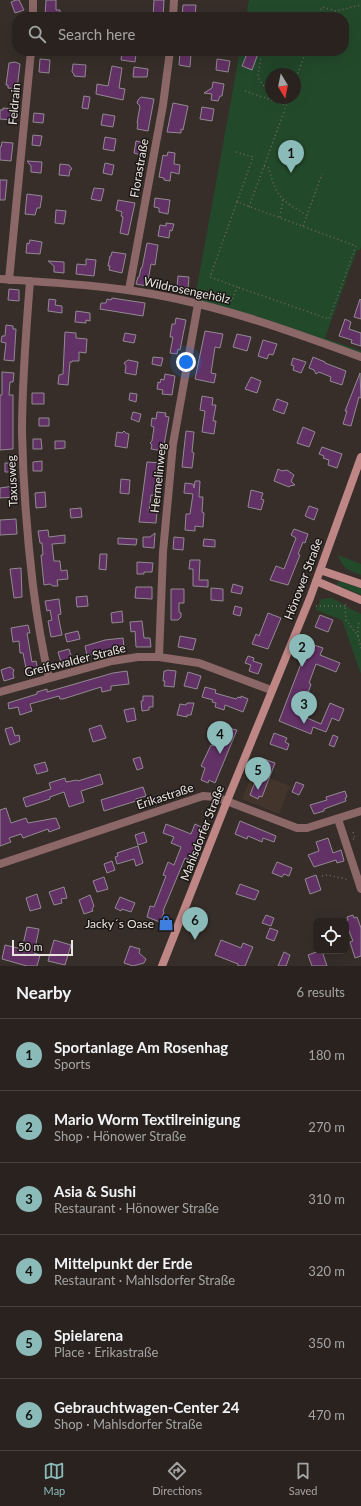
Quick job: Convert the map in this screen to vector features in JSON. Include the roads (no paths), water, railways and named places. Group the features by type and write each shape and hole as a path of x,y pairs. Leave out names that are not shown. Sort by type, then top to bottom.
{"main road":[{"name":"Hönower Straße","path":"264,709 316,581 361,456"},
{"path":"320,570 361,584"},
{"path":"316,581 361,600"},
{"name":"Mahlsdorfer Straße","path":"162,966 264,709"}],"street":[{"path":"33,0 33,12"},
{"path":"173,12 174,0"},
{"name":"Feldrain","path":"9,280 31,56"},
{"name":"Florastraße","path":"129,290 163,105 169,56"},
{"name":"Wildrosengehölz","path":"0,279 82,284 129,290 198,304 220,309 268,324 361,357"},
{"name":"Taxusweg","path":"30,281 23,380 22,432 31,565 36,606 49,678"},
{"name":"Hermelinweg","path":"159,657 163,552 173,444 198,304"},
{"name":"Greifswalder Straße","path":"0,692 112,661 138,657 159,657 199,663 271,690"},
{"name":"Erikastraße","path":"0,864 203,796 216,797 297,828 307,828 361,811"},
{"path":"338,819 361,889"}],"place":[{"name":"Sportanlage Am Rosenhag","path":"291,173"},
{"name":"Mario Worm Textilreinigung","path":"302,667"},
{"name":"Asia & Sushi","path":"304,724"},
{"name":"Mittelpunkt der Erde","path":"220,754"},
{"name":"Spielarena","path":"258,790"},
{"name":"Jacky´s Oase","path":"166,923"},
{"name":"Gebrauchtwagen-Center 24","path":"195,940"}]}
